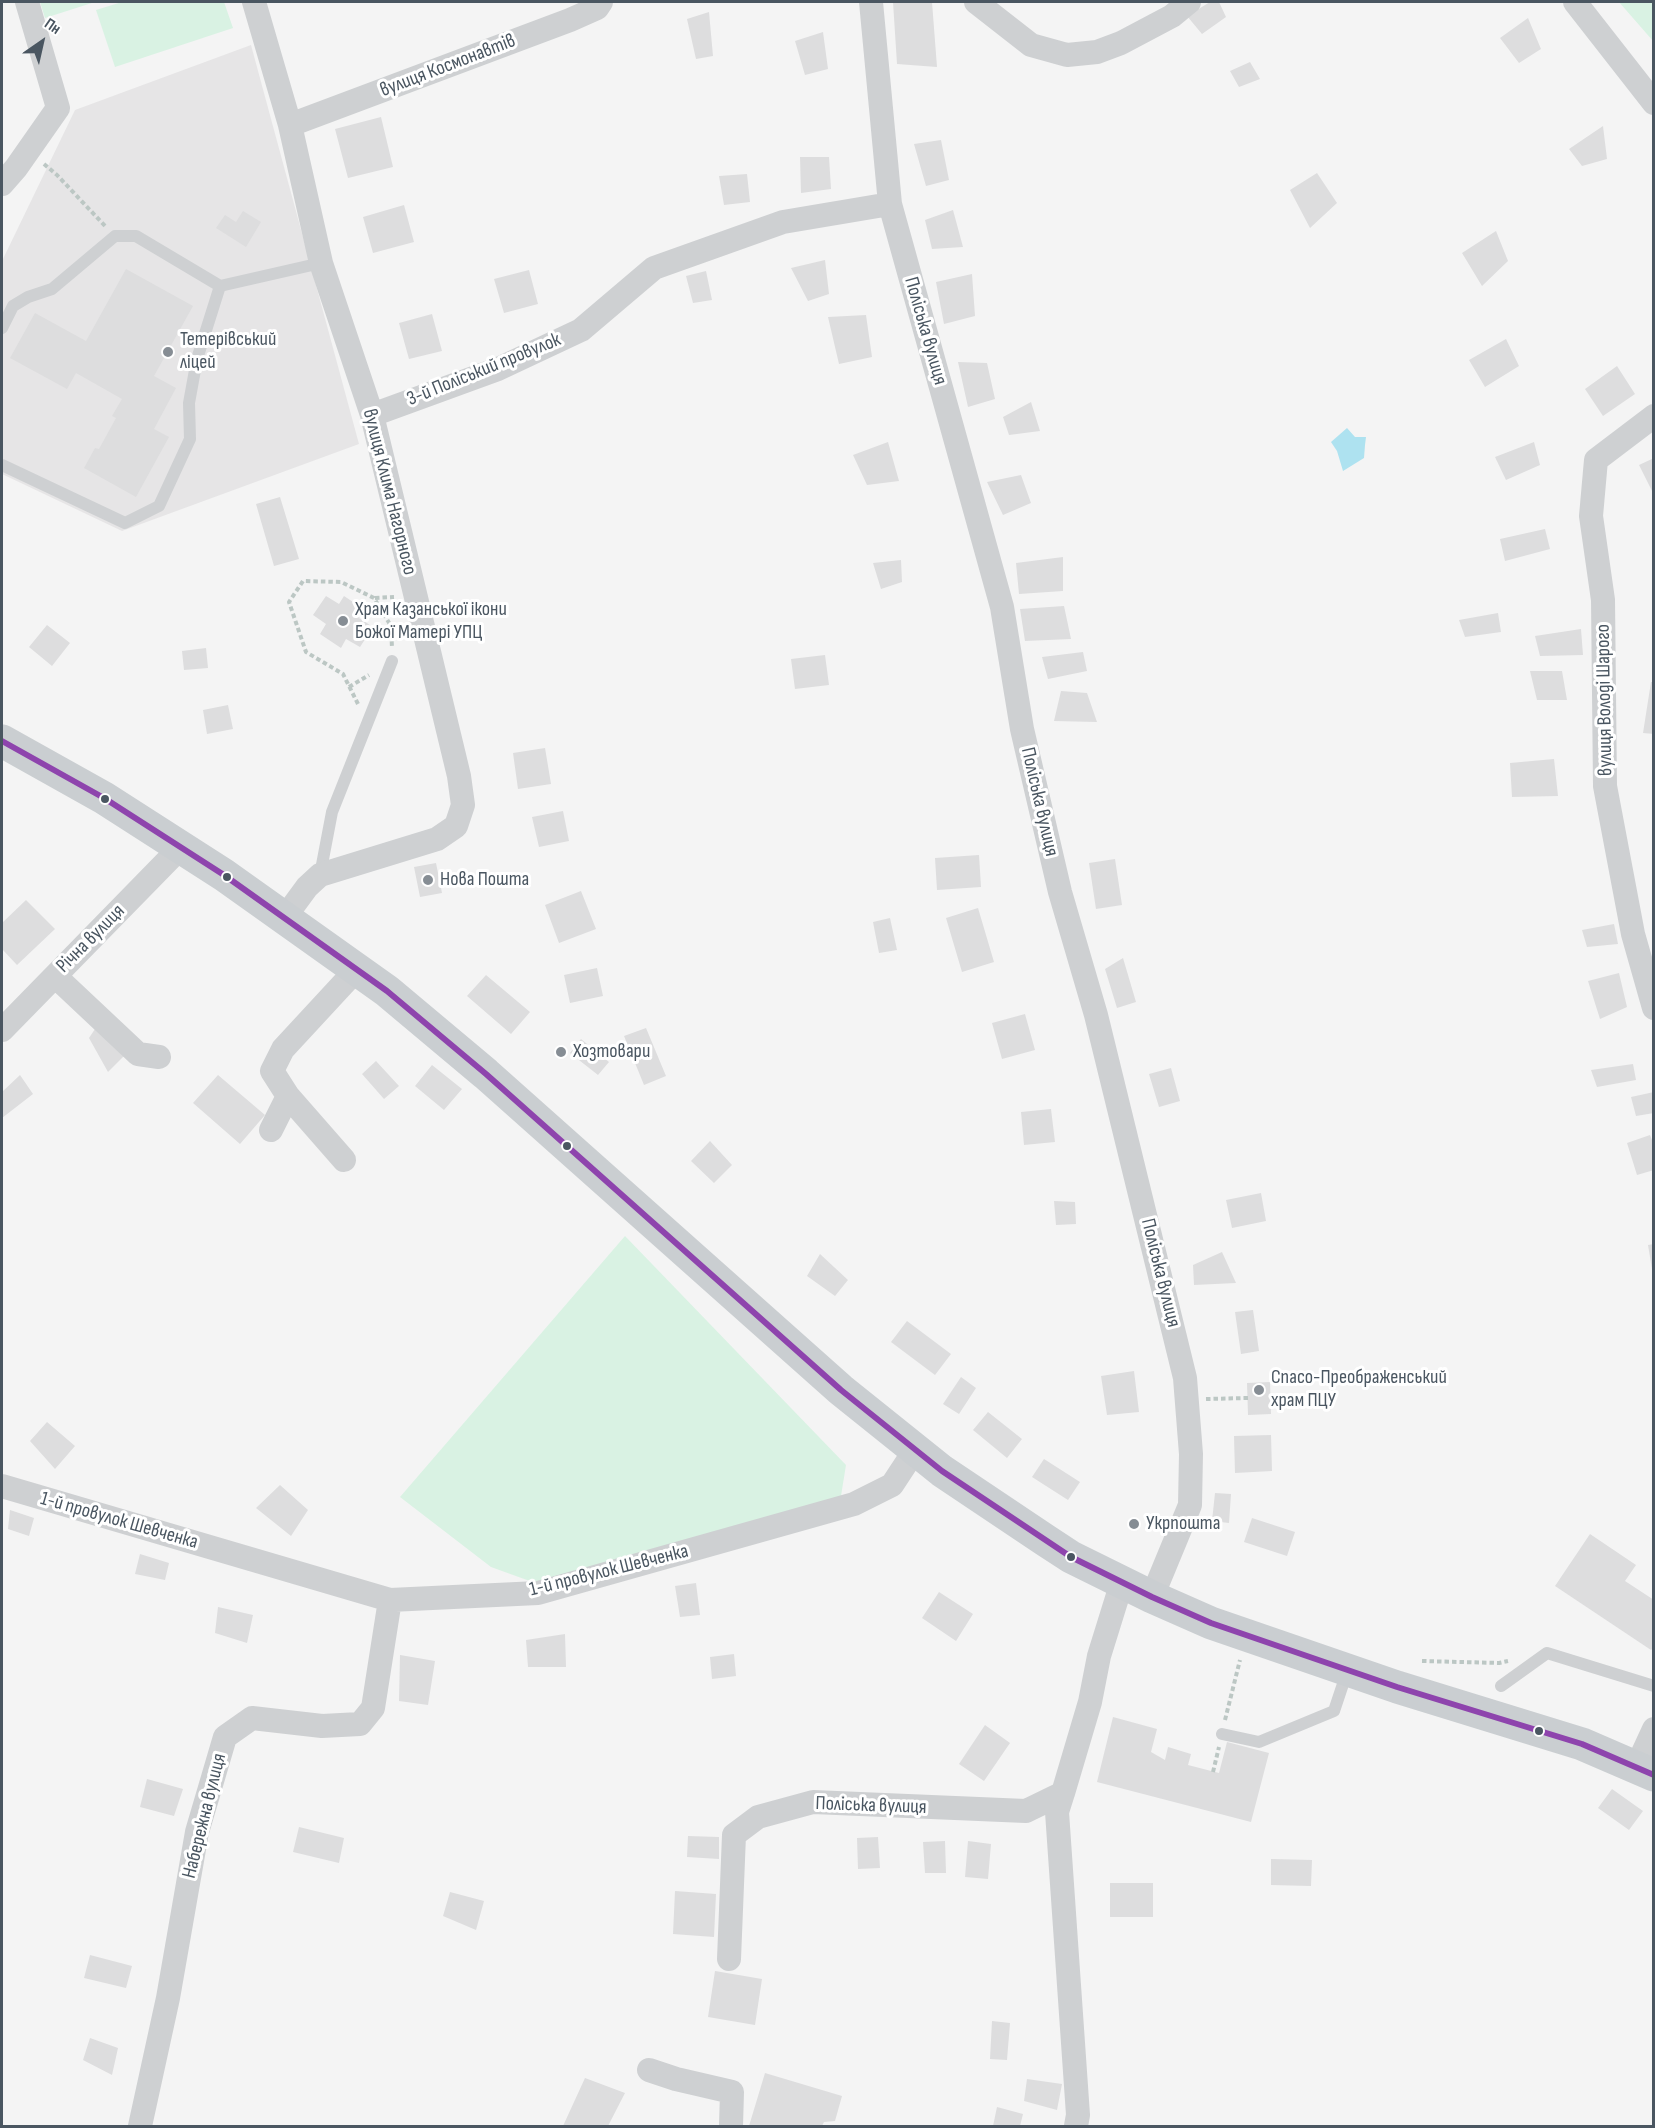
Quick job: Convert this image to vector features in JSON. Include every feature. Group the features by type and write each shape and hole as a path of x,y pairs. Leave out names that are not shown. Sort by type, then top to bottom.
{"main road":[{"path":"2,741 104,798 181,847 285,917 387,991 486,1074 832,1383 942,1472 1071,1557 1211,1623 1348,1670 1582,1744 1645,1771"}],"street":[{"path":"2,184 58,108 27,2"},
{"name":"вулиця Клима Нагорного","path":"254,2 290,125 321,263 372,415 459,776 463,806 456,826 437,839 320,875"},
{"name":"вулиця Космонавтів","path":"290,125 570,20 597,8 601,2"},
{"name":"Поліська вулиця","path":"871,2 890,204 1002,607 1022,729 1060,892 1096,1015 1185,1378 1191,1454 1190,1505 1152,1597"},
{"path":"976,2 1031,45 1067,55 1097,52 1121,43 1172,16 1189,2"},
{"path":"1575,2 1653,103"},
{"name":"3-й Поліський провулок","path":"372,415 498,369 581,330 654,268 783,222 890,204"},
{"name":"вулиця Володі Шарого","path":"1653,416 1596,460 1591,516 1603,600 1605,786 1633,934 1653,1008"},
{"name":"Річна вулиця","path":"2,1030 181,847"},
{"path":"285,917 307,887 320,875"},
{"path":"344,1160 288,1096 272,1071 283,1049 357,969"},
{"path":"55,975 138,1054 159,1057"},
{"path":"270,1130 288,1096"},
{"name":"1-й провулок Шевченка","path":"2,1486 390,1600 538,1593 854,1504 892,1485 915,1450"},
{"path":"1076,2127 1078,2115 1058,1812 1090,1702 1099,1656 1122,1582"},
{"name":"Набережна вулиця","path":"140,2127 168,1998 197,1832 225,1737 252,1718 322,1726 360,1724 373,1708 390,1600"},
{"path":"1645,1771 1653,1728"},
{"name":"Поліська вулиця","path":"729,1959 734,1835 758,1817 813,1802 1026,1811 1063,1792"},
{"path":"649,2070 732,2092 731,2127"}],"lane":[{"path":"2,328 13,306 28,297 52,289 115,236 136,236 220,286 321,263"},
{"path":"2,465 125,523 159,506 190,439 189,403 197,359 220,286"},
{"path":"320,875 332,812 392,661"},
{"path":"1501,1686 1547,1653 1653,1686"},
{"path":"1222,1734 1259,1742 1334,1711 1348,1670"}],"path":[{"path":"28,150 57,175 115,236"},
{"path":"349,687 392,661 391,626 374,598 341,582 303,581 289,602 306,652 343,674 349,687 368,722"},
{"path":"1187,1399 1248,1398"},
{"path":"1233,1686 1240,1656"},
{"path":"1422,1661 1499,1663"}],"shaded area":[{"name":"Тетерівський ліцей","path":"251,45 359,444 122,531 2,474 2,261 75,110"}],"green space":[{"path":"40,2 95,2 45,18"},
{"path":"122,2 224,2 233,28 115,67 96,10"},
{"path":"1619,2 1653,2 1653,41"},
{"path":"625,1236 846,1465 841,1496 538,1584 491,1567 400,1497"}],"water":[{"path":"1347,428 1355,437 1366,437 1364,458 1343,471 1337,451 1331,442"}],"building":[{"path":"893,2 932,2 937,67 897,64"},
{"path":"1210,2 1219,2 1226,17 1202,34 1187,16"},
{"path":"709,12 713,56 696,59 687,19"},
{"path":"1528,18 1541,49 1519,63 1500,38"},
{"path":"823,32 828,69 805,75 795,41"},
{"path":"1250,62 1260,79 1239,87 1230,71"},
{"path":"381,117 393,167 348,178 335,129"},
{"path":"1603,126 1607,159 1582,166 1569,149"},
{"path":"941,140 949,180 926,186 914,144"},
{"path":"800,157 829,157 831,189 801,193"},
{"path":"1317,173 1337,203 1310,228 1290,190"},
{"path":"747,174 750,202 724,205 719,176"},
{"path":"404,205 414,242 373,253 363,217"},
{"path":"953,210 963,247 932,249 925,220"},
{"path":"243,211 261,222 246,247 216,228 225,215 236,222"},
{"path":"1496,231 1508,261 1482,286 1462,253"},
{"path":"825,260 829,294 808,301 791,268"},
{"path":"126,269 193,306 154,376 176,388 154,429 169,437 136,497 84,468 95,448 99,449 116,418 112,416 122,399 76,373 67,389 10,358 35,313 86,341"},
{"path":"529,270 538,304 504,313 494,279"},
{"path":"706,271 712,300 693,303 686,276"},
{"path":"972,274 975,316 944,324 936,282"},
{"path":"432,314 442,351 409,359 399,323"},
{"path":"866,315 872,357 839,364 828,317"},
{"path":"1506,339 1519,366 1485,387 1469,360"},
{"path":"958,362 987,363 995,399 968,407"},
{"path":"1617,366 1635,394 1603,416 1585,389"},
{"path":"1031,402 1040,431 1009,435 1003,417"},
{"path":"888,442 899,481 867,485 853,455"},
{"path":"1534,442 1540,465 1506,480 1495,457"},
{"path":"1654,458 1654,495 1639,465"},
{"path":"1021,475 1031,503 1003,515 987,482"},
{"path":"280,497 299,559 274,566 256,504"},
{"path":"1545,529 1550,549 1505,561 1500,539"},
{"path":"1063,557 1063,591 1019,594 1016,563"},
{"path":"901,560 902,582 881,589 873,563"},
{"name":"Храм Казанської ікони Божої Матері УПЦ","path":"326,596 339,604 344,596 365,610 359,618 373,627 360,647 346,639 341,648 320,634 326,624 313,615"},
{"path":"1064,606 1071,639 1025,641 1020,609"},
{"path":"1498,613 1501,632 1465,637 1459,620"},
{"path":"47,625 70,643 52,666 29,647"},
{"path":"1581,629 1583,655 1540,656 1535,636"},
{"path":"206,648 208,668 184,670 182,651"},
{"path":"1083,652 1087,671 1048,679 1042,657"},
{"path":"825,655 829,685 795,689 791,659"},
{"path":"1530,671 1562,671 1567,700 1537,700"},
{"path":"1651,682 1654,682 1654,734 1643,733"},
{"path":"1061,691 1087,693 1097,722 1054,721"},
{"path":"228,705 233,729 207,734 203,710"},
{"path":"545,748 551,784 518,789 513,753"},
{"path":"1554,759 1558,796 1512,797 1510,763"},
{"path":"563,811 569,841 539,847 532,817"},
{"path":"979,855 981,887 937,890 935,858"},
{"path":"1115,859 1122,905 1096,909 1089,863"},
{"path":"436,863 442,893 420,897 414,867"},
{"path":"581,891 596,929 559,943 545,905"},
{"path":"26,900 55,929 17,965 2,949 2,923"},
{"path":"978,908 994,962 962,972 946,918"},
{"path":"890,918 897,950 879,953 873,922"},
{"path":"1614,924 1618,944 1587,947 1582,930"},
{"path":"1123,958 1136,1002 1117,1008 1105,969"},
{"path":"597,968 603,996 570,1003 564,975"},
{"path":"1619,973 1627,1007 1600,1019 1588,981"},
{"path":"486,975 530,1012 511,1034 467,996"},
{"path":"1025,1014 1035,1050 1002,1059 992,1023"},
{"path":"97,1026 125,1055 108,1072 89,1038"},
{"path":"646,1028 666,1076 644,1085 624,1036"},
{"path":"581,1039 609,1062 598,1075 570,1053"},
{"path":"376,1061 399,1086 384,1099 362,1074"},
{"path":"1633,1064 1636,1080 1597,1087 1591,1070"},
{"path":"432,1065 462,1089 444,1110 415,1086"},
{"path":"1171,1068 1180,1101 1159,1107 1149,1074"},
{"path":"20,1075 33,1094 2,1118 2,1092"},
{"path":"218,1075 265,1115 240,1144 193,1103"},
{"path":"1654,1092 1654,1113 1636,1116 1631,1097"},
{"path":"1051,1109 1055,1142 1024,1145 1021,1112"},
{"path":"1650,1135 1654,1145 1654,1170 1637,1175 1627,1143"},
{"path":"710,1141 732,1165 714,1183 691,1161"},
{"path":"1261,1193 1266,1221 1232,1228 1226,1200"},
{"path":"1054,1201 1075,1202 1076,1224 1056,1225"},
{"path":"1654,1244 1654,1269 1652,1269 1648,1245"},
{"path":"1222,1252 1236,1283 1194,1285 1193,1265"},
{"path":"820,1254 848,1280 835,1296 807,1276"},
{"path":"1253,1310 1259,1351 1241,1354 1235,1312"},
{"path":"907,1321 951,1354 935,1375 891,1342"},
{"path":"1134,1371 1139,1412 1107,1415 1101,1376"},
{"path":"961,1377 976,1388 959,1414 943,1404"},
{"name":"Спасо-Преображенський храм ПЦУ","path":"1270,1382 1271,1414 1248,1415 1247,1383"},
{"path":"988,1412 1022,1439 1007,1458 973,1430"},
{"path":"47,1422 75,1446 55,1469 30,1441"},
{"path":"1271,1435 1272,1471 1235,1473 1234,1436"},
{"path":"1044,1459 1080,1482 1068,1500 1032,1477"},
{"path":"280,1485 308,1510 291,1536 256,1508"},
{"path":"1215,1493 1231,1494 1229,1523 1212,1521"},
{"path":"10,1510 34,1518 29,1536 8,1529"},
{"path":"1252,1518 1295,1532 1287,1556 1244,1542"},
{"path":"1590,1534 1636,1565 1625,1581 1654,1600 1654,1647 1651,1650 1555,1586"},
{"path":"140,1554 169,1563 165,1580 135,1574"},
{"path":"696,1583 700,1615 680,1617 675,1586"},
{"path":"939,1592 973,1614 956,1641 922,1618"},
{"path":"218,1607 253,1615 247,1643 215,1633"},
{"path":"565,1634 566,1667 528,1667 526,1640"},
{"path":"734,1654 736,1676 712,1679 710,1657"},
{"path":"400,1655 435,1661 428,1705 399,1701"},
{"path":"1113,1717 1157,1729 1151,1752 1165,1760 1168,1747 1191,1754 1188,1765 1219,1773 1227,1742 1269,1753 1251,1822 1097,1782"},
{"path":"985,1725 1010,1743 984,1781 959,1764"},
{"path":"147,1779 183,1789 174,1816 140,1807"},
{"path":"1612,1789 1643,1811 1629,1830 1598,1808"},
{"path":"299,1827 344,1838 339,1863 293,1852"},
{"path":"688,1836 719,1837 719,1859 687,1857"},
{"path":"878,1837 880,1868 858,1869 857,1838"},
{"path":"945,1841 946,1873 925,1873 923,1842"},
{"path":"968,1841 991,1844 988,1879 965,1877"},
{"path":"1271,1859 1312,1860 1311,1886 1271,1885"},
{"path":"1110,1883 1153,1883 1153,1917 1110,1917"},
{"path":"675,1891 716,1894 714,1937 673,1934"},
{"path":"450,1892 484,1901 476,1930 443,1916"},
{"path":"90,1955 132,1966 126,1988 84,1978"},
{"path":"715,1971 762,1979 755,2025 708,2017"},
{"path":"992,2021 1010,2023 1007,2060 990,2059"},
{"path":"90,2038 118,2048 112,2075 83,2060"},
{"path":"765,2073 842,2096 835,2121 824,2122 822,2126 749,2126"},
{"path":"585,2078 625,2093 608,2126 563,2126"},
{"path":"1027,2079 1062,2084 1057,2110 1024,2101"},
{"path":"997,2107 1023,2114 1020,2126 993,2126"}],"transit line":[{"path":"2,741 104,798 224,875 387,991 486,1074 841,1390 942,1471 1071,1557 1211,1623 1397,1687 1582,1744 1654,1775"}],"place":[{"name":"Тетерівський ліцей","path":"168,352"},
{"name":"Храм Казанської ікони Божої Матері УПЦ","path":"343,621"},
{"name":"Нова Пошта","path":"428,880"},
{"name":"Хозтовари","path":"561,1052"},
{"name":"Спасо-Преображенський храм ПЦУ","path":"1259,1390"},
{"name":"Укрпошта","path":"1134,1524"}]}
